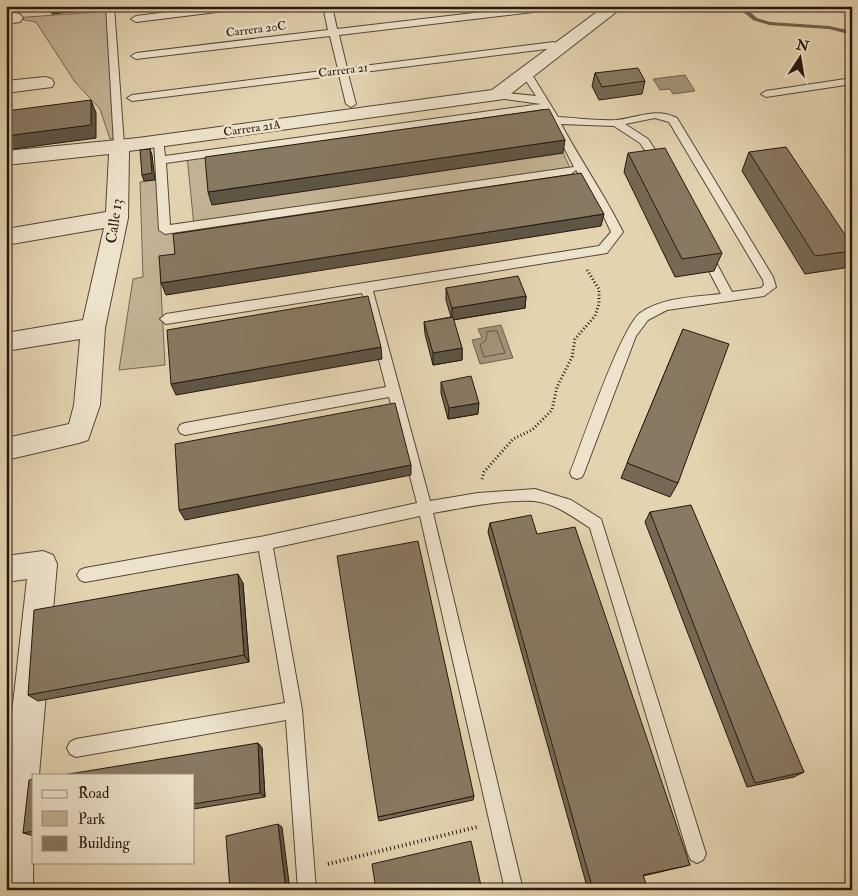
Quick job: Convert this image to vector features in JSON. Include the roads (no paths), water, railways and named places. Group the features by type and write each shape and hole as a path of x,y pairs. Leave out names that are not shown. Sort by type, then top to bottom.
{"street":[{"name":"Carrera 21A","path":"6,158 119,145 159,150 497,95 616,6"},
{"path":"6,87 45,83"},
{"name":"Calle 13","path":"6,449 78,432 87,405 93,328 117,218 119,145"},
{"path":"6,237 117,218"},
{"path":"6,342 93,328"},
{"path":"6,569 42,564 15,749 15,890"}],"lane":[{"name":"Calle 13","path":"110,6 119,145"},
{"path":"136,19 241,6"},
{"path":"327,6 351,104"},
{"name":"Carrera 20C","path":"136,56 558,6"},
{"name":"Carrera 21","path":"132,98 554,45"},
{"path":"166,319 367,289 603,250 617,232 602,201 576,162 555,120 542,104 526,74"},
{"path":"766,94 848,82 852,91"},
{"name":"Carrera 21A","path":"497,95 542,104"},
{"path":"542,104 159,150 165,230 571,170"},
{"path":"555,120 616,123 654,114 673,120 769,280 770,287 764,292 665,306 644,317 631,334 577,473"},
{"path":"616,123 644,141 665,173"},
{"path":"702,244 729,297"},
{"path":"367,289 425,508 514,890"},
{"path":"184,429 395,391"},
{"path":"85,575 265,543 425,508 478,499 535,495 566,505 596,524 697,854"},
{"path":"265,543 294,710 307,890"},
{"path":"76,748 294,710"}],"water":[{"path":"685,75 695,91 673,94 670,89 660,90 653,79"},
{"path":"501,325 513,358 480,364 472,340 482,338 478,329"}],"waterway":[{"path":"739,6 755,19 769,23 829,27 852,33"}]}
